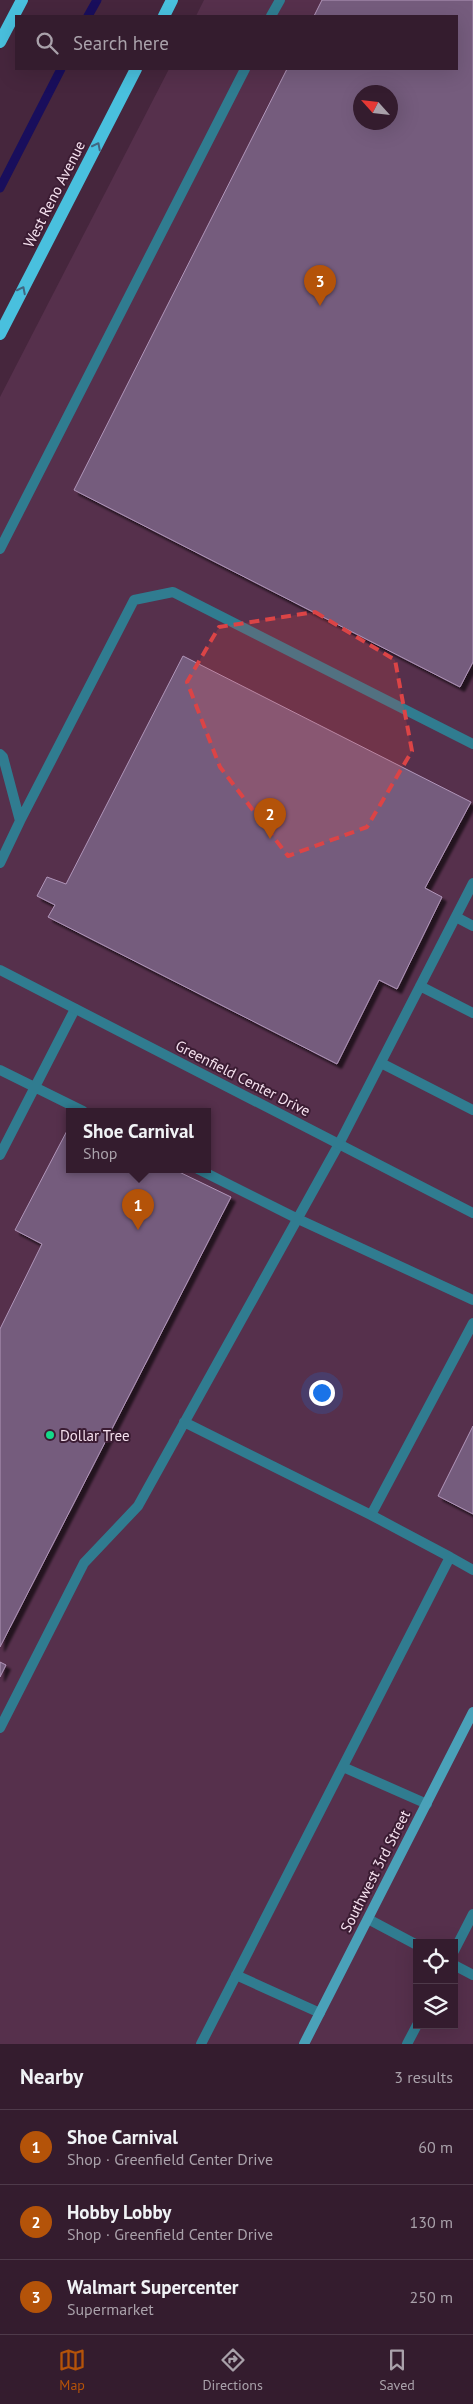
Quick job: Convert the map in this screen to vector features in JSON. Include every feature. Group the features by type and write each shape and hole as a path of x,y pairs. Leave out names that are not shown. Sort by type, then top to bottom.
{"main road":[{"path":"0,42 22,0"},
{"path":"164,15 172,0"},
{"name":"West Reno Avenue","path":"0,334 135,70"},
{"name":"Southwest 3rd Street","path":"304,2044 473,1712"}],"street":[{"path":"272,15 280,0"},
{"path":"0,549 244,70"},
{"path":"0,862 134,600 173,592 473,744"},
{"path":"0,754 3,758 20,822"},
{"path":"0,1728 84,1563 138,1506 339,1144 473,883"},
{"path":"456,917 473,926"},
{"name":"Greenfield Center Drive","path":"0,970 473,1213"},
{"path":"420,986 473,1013"},
{"path":"0,1155 76,1009"},
{"path":"380,1063 473,1110"},
{"path":"0,1070 77,1108"},
{"path":"206,1173 473,1300"},
{"path":"371,1515 473,1323"},
{"path":"184,1422 371,1515 473,1570"},
{"path":"201,2044 450,1557"},
{"path":"343,1767 426,1804"},
{"path":"458,1943 473,1914"},
{"path":"368,1919 413,1944"},
{"path":"458,1967 473,1975"},
{"path":"236,1975 320,2013"},
{"path":"407,2044 415,2029"}],"highlighted area":[{"path":"315,612 395,660 412,751 367,827 288,856 220,767 187,682 219,627"}],"shaded area":[{"path":"204,0 473,0 473,2044 0,2044 0,397 168,70 458,70 458,15 196,15"}],"building":[{"path":"322,0 473,0 473,662 460,687 74,490 286,70 458,70 458,15 314,15"},
{"path":"183,656 471,802 425,888 442,897 397,989 379,980 337,1064 48,917 55,905 37,896 47,877 66,884"},
{"path":"66,1133 66,1173 181,1173 231,1197 0,1647 0,1329 42,1244 15,1230"},
{"path":"473,1426 473,1514 438,1496"},
{"path":"0,1662 6,1665 0,1677"}],"waterway":[{"path":"89,15 97,0"},
{"path":"0,188 60,70"}],"place":[{"name":"Walmart Supercenter","path":"320,306"},
{"name":"Hobby Lobby","path":"270,839"},
{"name":"Shoe Carnival","path":"138,1230"},
{"name":"Dollar Tree","path":"50,1435"}]}
